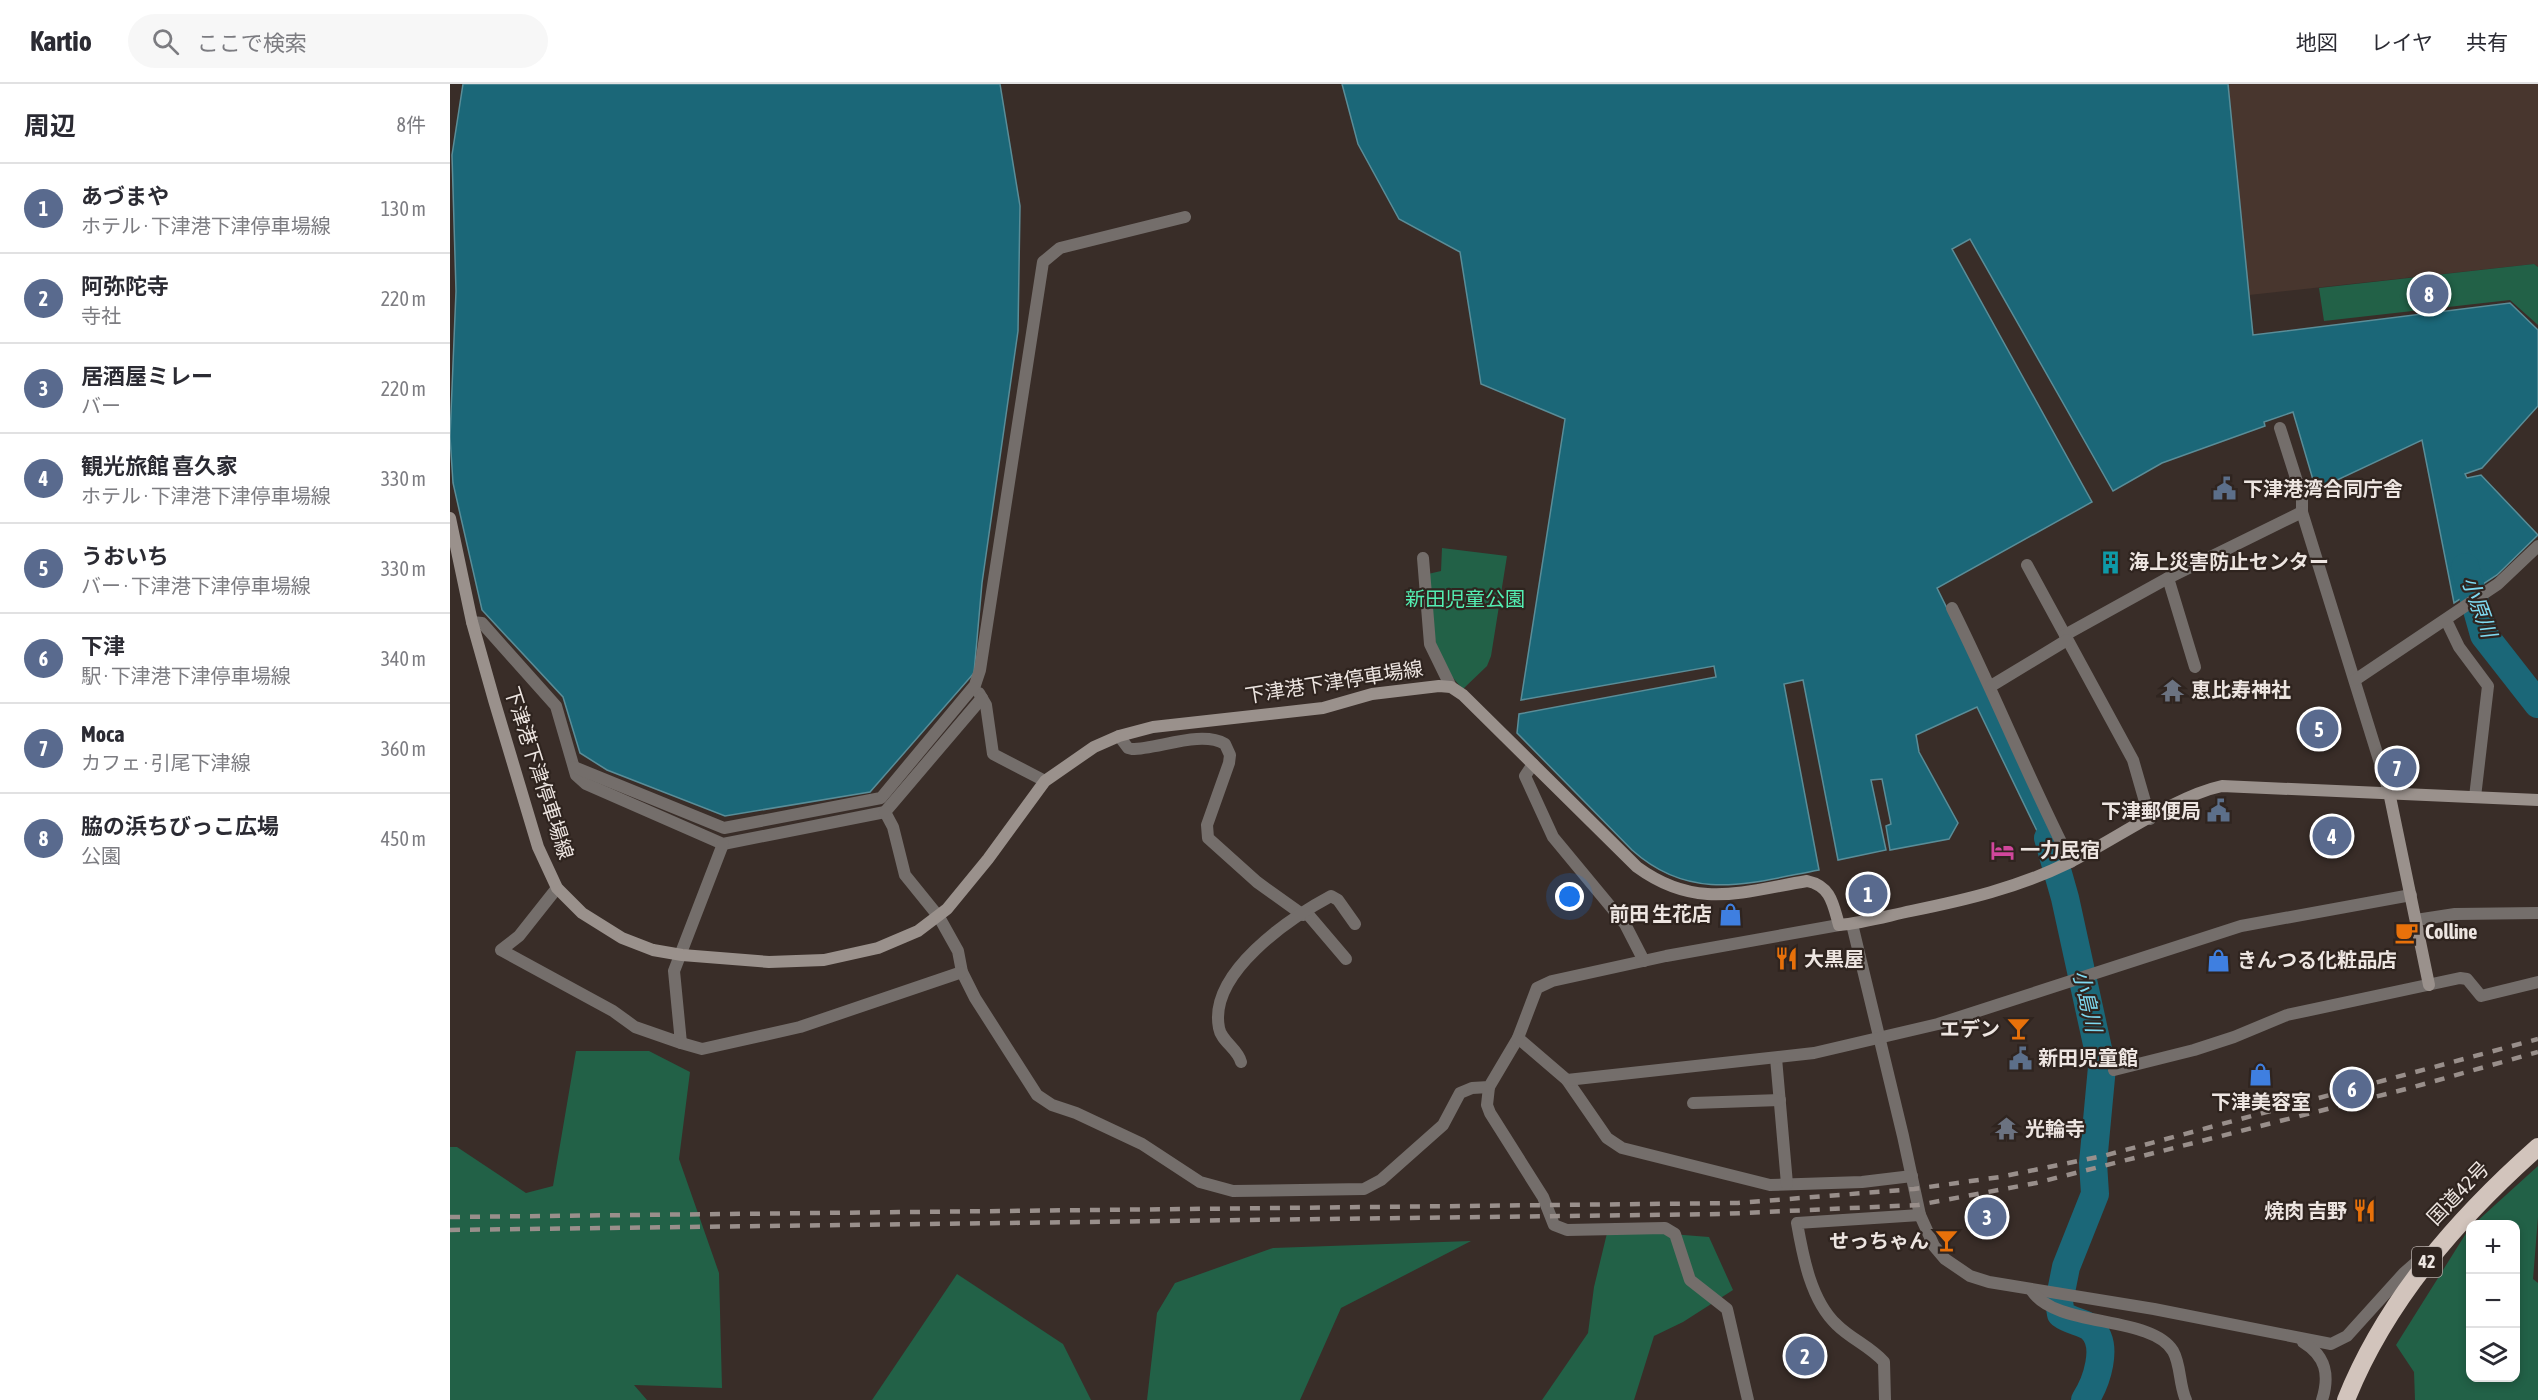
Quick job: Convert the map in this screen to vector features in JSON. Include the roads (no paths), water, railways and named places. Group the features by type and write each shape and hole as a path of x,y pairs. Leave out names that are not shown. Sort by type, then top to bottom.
{"highway":[{"name":"国道42号","path":"2346,1400 2387,1321 2451,1232 2538,1147"}],"main road":[{"name":"下津港下津停車場線","path":"450,518 472,622 538,847 557,888 582,913 622,938 653,950 681,955 769,962 824,960 878,948 918,931 939,917 988,859 1045,781 1094,747 1119,736 1153,727 1323,708 1372,694 1439,686 1451,687 1463,695 1637,867 1651,878 1682,891 1717,896 1807,881 1818,883 1831,897 1845,925"},
{"path":"1845,925 1985,895 2053,870 2206,790 2222,786 2538,800"},
{"path":"2389,792 2429,985"}],"street":[{"path":"574,767 724,828 881,798 975,685 980,670 1043,262 1060,248 1185,217"},
{"path":"2280,428 2302,497 2302,512 2389,792"},
{"path":"1991,686 2066,637 2168,578 2302,512"},
{"path":"2355,680 2498,584 2538,546"},
{"path":"1423,558 1430,644 1451,687"},
{"path":"2027,565 2133,760 2150,819"},
{"path":"2168,578 2195,667"},
{"path":"1952,608 1991,686 2028,774 2069,862"},
{"path":"2451,617 2459,647 2488,686 2475,797"},
{"path":"472,622 482,623 556,706 576,775 586,784 723,844 885,812 982,698"},
{"path":"975,685 986,705 993,754 1045,781"},
{"path":"1119,736 1128,748 1132,749 1194,740 1217,740 1225,744 1230,755 1229,763 1207,825 1208,838 1257,882 1305,914 1346,959"},
{"path":"1533,764 1525,776 1552,837 1625,924 1644,961"},
{"path":"885,812 893,827 905,875 939,917 958,951 962,972 975,998 1037,1095 1052,1105 1077,1113 1142,1144 1200,1182 1233,1191 1364,1189 1381,1180 1443,1125 1460,1093 1472,1088 1489,1087"},
{"path":"681,1043 674,971 723,844"},
{"path":"557,888 519,936 501,950 613,1011 635,1026 702,1049 800,1027 962,972"},
{"path":"1567,1080 1814,1053 1938,1024 2241,926 2411,895"},
{"path":"1241,1062 1219,1030 1219,1015 1225,993 1240,967 1260,944 1334,896 1355,924"},
{"path":"2416,920 2455,914 2538,913"},
{"path":"1748,1400 1727,1309 1690,1280 1676,1234 1665,1228 1567,1230 1554,1225 1543,1197 1490,1113 1487,1105 1489,1087 1518,1038 1537,988 1552,981 1644,961 1845,925 1880,1037 1920,1215 1935,1246 1955,1267 1970,1276 1989,1282 2032,1291 2164,1311 2322,1344 2339,1341 2356,1326 2404,1273 2451,1232"},
{"path":"2114,1070 2204,1047 2287,1015 2429,985 2464,978 2481,996 2538,981"},
{"path":"1518,1038 1567,1080 1607,1138 1622,1148 1770,1185 1862,1182 1912,1176"},
{"path":"1776,1058 1787,1184"},
{"path":"1694,1103 1780,1100"},
{"path":"1885,1400 1884,1362 1837,1326 1826,1313 1811,1280 1797,1223 1920,1215"},
{"path":"2032,1291 2044,1305 2149,1334 2165,1343 2172,1351 2186,1400"},
{"path":"2295,1337 2313,1348 2324,1364 2326,1383 2322,1400"}],"water":[{"path":"463,84 1000,84 1020,206 1018,331 982,583 974,673 870,792 725,816 607,770 580,753 563,697 482,610 453,483 450,437 456,291 452,155"},
{"path":"1342,84 2228,84 2253,335 2510,303 2538,330 2538,406 2482,468 2465,474 2467,478 2481,475 2538,535 2497,575 2454,603 2422,440 2316,490 2293,412 2264,422 2265,426 2162,463 2113,491 1970,239 1952,249 2092,502 1937,588 1988,691 2063,858 2053,864 1977,707 1916,735 1919,752 1958,823 1949,839 1890,850 1886,826 1891,824 1882,779 1871,780 1886,850 1838,860 1803,680 1784,684 1819,870 1769,880 1721,885 1699,883 1676,877 1654,867 1632,850 1517,733 1519,714 1716,677 1714,666 1521,700 1565,419 1481,384 1460,252 1399,219 1358,144"}],"waterway":[{"name":"小原川","path":"2465,567 2484,635 2538,704"},
{"name":"小島川","path":"2048,838 2065,898 2102,1067 2093,1163 2095,1194 2066,1267 2059,1302 2061,1314 2091,1328 2100,1344 2097,1374 2085,1400"}],"railway":[{"path":"450,1217 1738,1203 1914,1189 2000,1177 2103,1156 2538,1039"},
{"path":"450,1230 1721,1214 1918,1205 2036,1183 2410,1088 2538,1052"}],"place":[{"name":"脇の浜ちびっこ広場","path":"2429,294"},
{"name":"下津港湾合同庁舎","path":"2225,489"},
{"name":"海上災害防止センター","path":"2111,562"},
{"name":"恵比寿神社","path":"2173,690"},
{"name":"うおいち","path":"2319,729"},
{"name":"Moca","path":"2397,768"},
{"name":"下津郵便局","path":"2219,811"},
{"name":"観光旅館 喜久家","path":"2332,836"},
{"name":"一力民宿","path":"2002,850"},
{"name":"あづまや","path":"1868,894"},
{"name":"前田 生花店","path":"1730,914"},
{"name":"Colline","path":"2407,932"},
{"name":"大黒屋","path":"1786,959"},
{"name":"きんつる化粧品店","path":"2219,960"},
{"name":"エデン","path":"2018,1029"},
{"name":"新田児童館","path":"2020,1058"},
{"name":"下津美容室","path":"2261,1075"},
{"name":"下津","path":"2352,1089"},
{"name":"光輪寺","path":"2007,1129"},
{"name":"焼肉 吉野","path":"2365,1211"},
{"name":"居酒屋ミレー","path":"1987,1217"},
{"name":"せっちゃん","path":"1947,1241"},
{"name":"阿弥陀寺","path":"1805,1356"}],"park label":[{"name":"新田児童公園","path":"1465,599"}]}
